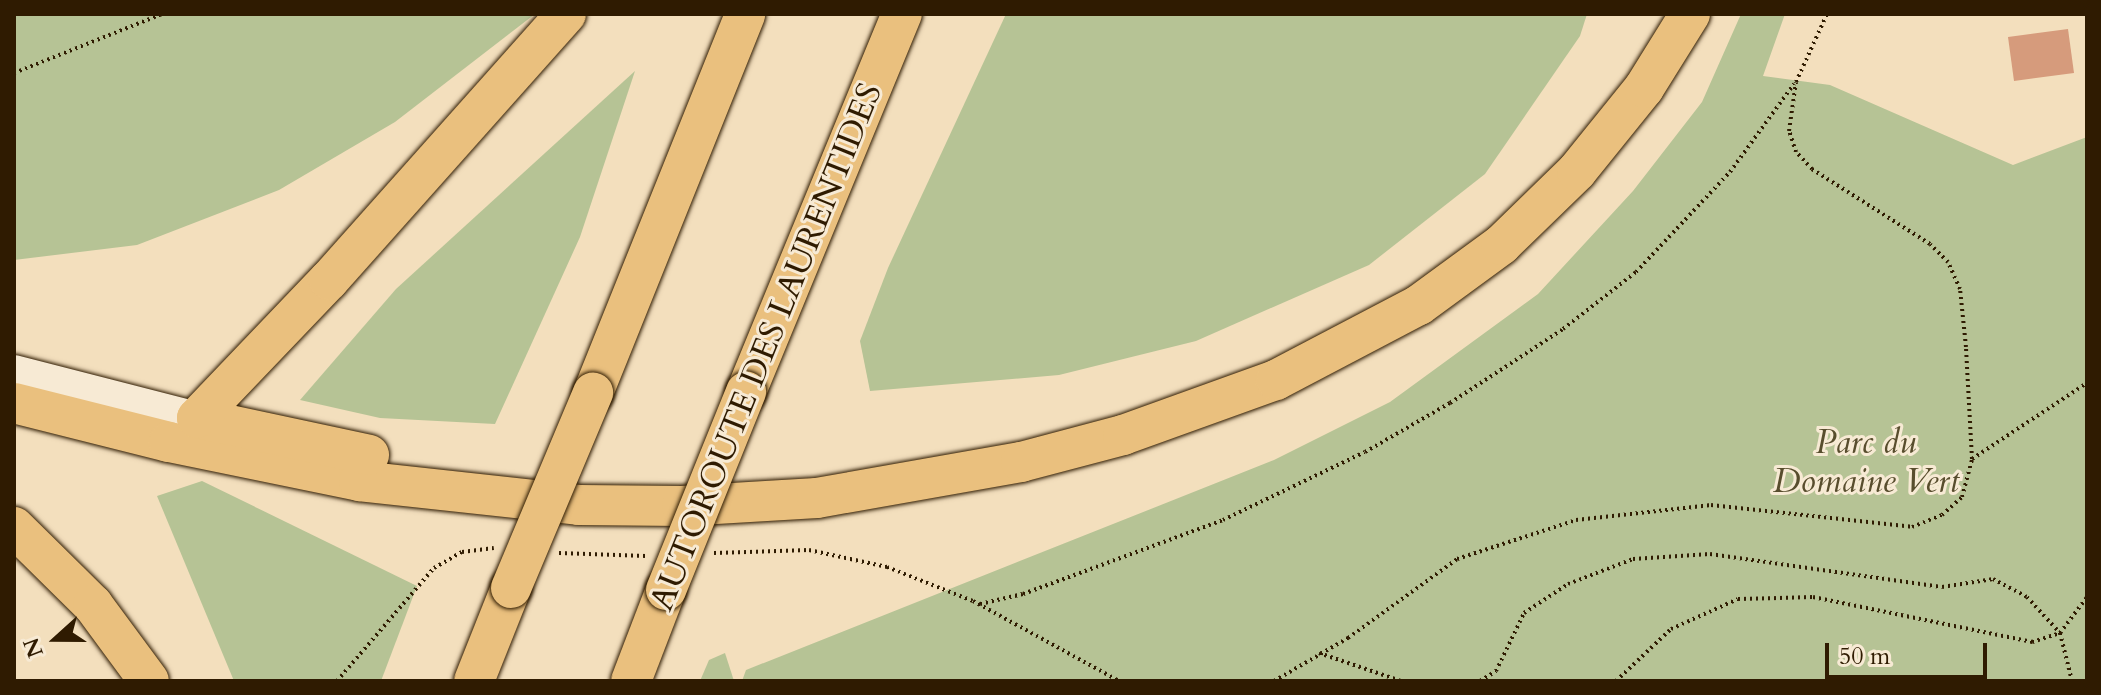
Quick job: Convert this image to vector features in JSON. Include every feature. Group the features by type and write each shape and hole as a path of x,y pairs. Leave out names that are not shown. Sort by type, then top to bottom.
{"highway":[{"path":"197,418 329,280 566,14"},
{"path":"474,681 510,569 593,393 745,14"},
{"path":"197,418 428,464 645,481 775,478 880,466 1083,423 1201,385 1310,340 1437,265 1513,202 1579,134 1662,14"},
{"path":"14,403 196,449 359,481 579,505 682,506 817,498 1021,462 1123,435 1276,380 1350,345 1438,292 1501,245 1577,171 1644,88 1690,14"},
{"name":"AUTOROUTE DES LAURENTIDES","path":"631,681 660,573 746,392 902,16"},
{"path":"14,527 93,605 149,681"}],"main road":[{"path":"14,371 197,418"}],"path":[{"path":"14,73 162,14"},
{"path":"980,604 1023,594 1223,520 1365,452 1450,403 1563,329 1636,272 1730,172 1796,82 1827,14"},
{"path":"1274,681 1348,638 1457,559 1576,520 1711,505 1912,527 1942,515 1962,497 1972,459 1960,289 1948,262 1930,244 1812,169 1796,152 1789,131 1796,82"},
{"path":"1972,459 2087,383"},
{"path":"712,553 797,549 861,560 980,604 1119,681"},
{"path":"337,681 434,568 462,552 510,569"},
{"path":"555,553 660,573"},
{"path":"1480,681 1496,671 1524,613 1568,584 1633,559 1710,554 1942,587 1993,579 2027,597 2060,633 2072,681"},
{"path":"1616,681 1671,629 1738,599 1813,597 2032,642 2060,633 2087,597"},
{"path":"1319,653 1401,681"}],"green space":[{"path":"14,14 535,14 395,122 279,190 137,245 14,260"},
{"path":"1006,14 1587,14 1580,36 1485,174 1369,265 1196,341 1059,375 870,391 860,341 888,268"},
{"name":"Parc du Domaine Vert","path":"1741,14 1785,14 1763,76 1830,85 2013,165 2087,137 2087,681 742,681 746,670 1274,460 1390,402 1538,294 1633,191 1702,102"},
{"path":"635,71 580,237 495,424 380,418 300,400 396,289"},
{"path":"202,481 417,586 381,681 234,681 157,496"},
{"path":"725,653 734,681 700,681 709,660"}],"building":[{"path":"2068,29 2074,73 2014,81 2008,37"}]}
